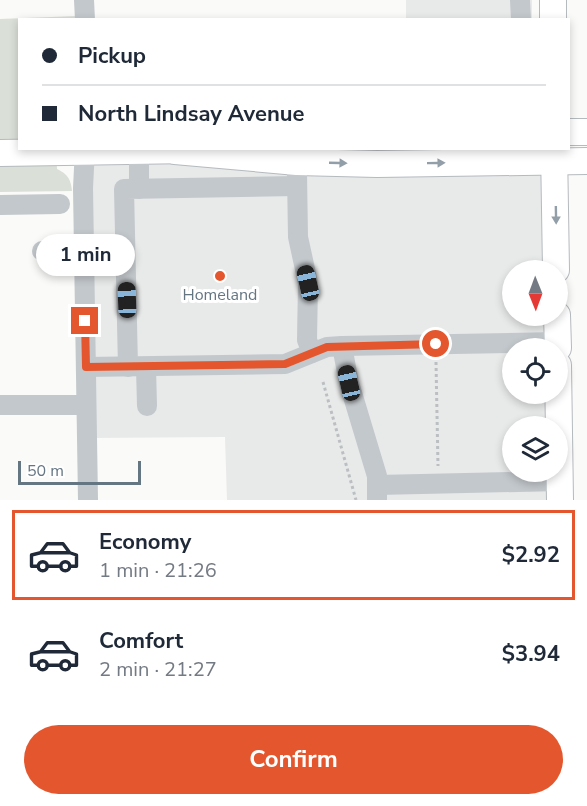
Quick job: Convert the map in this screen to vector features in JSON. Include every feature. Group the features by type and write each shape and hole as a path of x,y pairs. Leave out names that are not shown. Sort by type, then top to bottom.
{"main road":[{"path":"553,0 553,18"},
{"path":"570,132 587,132"},
{"path":"0,153 185,150"},
{"path":"175,151 291,178 377,164 554,154 587,160"},
{"path":"554,154 556,260"},
{"path":"559,404 560,490"}],"street":[{"path":"84,0 85,18"},
{"path":"520,0 521,18"},
{"path":"85,150 84,251 88,500"},
{"path":"139,151 139,189"},
{"path":"147,406 137,367 124,189 218,187 291,178"},
{"path":"260,195 291,178"},
{"path":"291,178 298,237 308,283 307,340 312,353"},
{"path":"218,187 239,195"},
{"path":"0,204 60,204"},
{"path":"42,251 84,251"},
{"path":"86,367 285,364 327,347 342,346 436,344 502,348"},
{"path":"342,346 347,375 377,476 377,493 430,489 560,490"},
{"path":"0,405 86,405"}],"path":[{"path":"430,489 436,344"},
{"path":"323,382 356,500"}],"shaded area":[{"path":"406,0 532,0 532,18 406,18"},
{"path":"77,16 77,18 26,18"},
{"path":"18,18 18,150 56,150 57,169 68,178 72,191 0,192 0,19"},
{"path":"547,153 549,260 502,260 502,326 549,326 549,338 502,338 502,404 550,404 550,416 502,416 502,482 551,482 551,500 227,500 225,437 93,438 91,156"}],"place":[{"name":"Homeland","path":"220,276"}],"route":[{"path":"85,321 86,367 285,364 327,347 436,344"}]}
